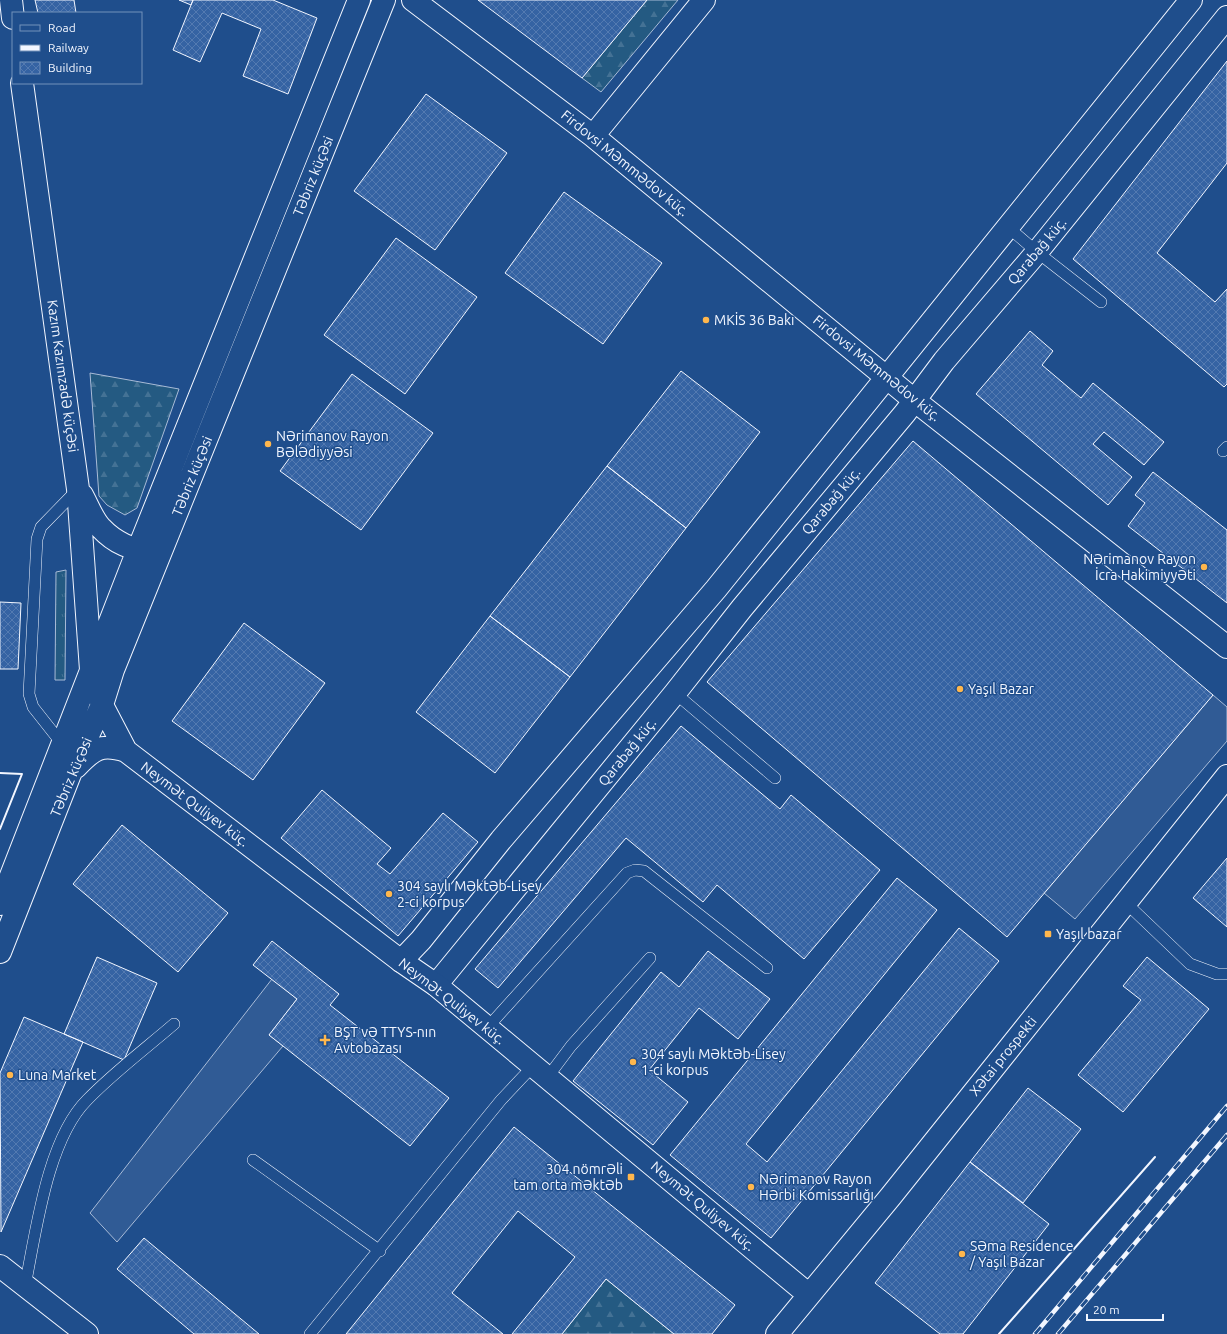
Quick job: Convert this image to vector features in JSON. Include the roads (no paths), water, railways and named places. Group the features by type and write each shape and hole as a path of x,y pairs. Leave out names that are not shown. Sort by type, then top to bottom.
{"main road":[{"path":"10,0 12,12"},
{"name":"Təbriz küçəsi","path":"0,904 63,746 138,550 359,0"},
{"name":"Təbriz küçəsi","path":"0,952 70,774 102,705 113,670 384,0"},
{"name":"Firdovsi Məmmədov küç.","path":"413,0 594,136 888,376 914,400 1227,646"},
{"path":"594,136 704,0"},
{"path":"401,961 421,940 501,840 716,589 1191,0"},
{"name":"Qarabağ küç.","path":"436,985 675,693 742,608 914,400 944,361 1037,252 1227,17"},
{"name":"Kazım Kazımzadə küçəsi","path":"22,84 78,489 91,670"},
{"path":"78,489 100,528 113,539 138,550 164,546"},
{"name":"Neymət Quliyev küç.","path":"91,670 102,705 126,751 401,961 436,985 809,1295"},
{"path":"70,774 87,756 100,748 114,748 126,751"},
{"name":"Xətai prospekti","path":"777,1334 891,1196 1227,776"},
{"path":"0,1266 87,1334"}],"lane":[{"path":"1008,227 1037,252 1101,302"},
{"path":"63,746 33,707 29,694 37,539 41,527 78,489"},
{"path":"675,693 775,778"},
{"path":"487,1028 627,873 635,870 644,871 767,968"},
{"path":"1126,903 1190,964 1217,974 1227,974"},
{"path":"310,1334 380,1251 501,1100 540,1072 571,1046 650,958"},
{"path":"25,1286 44,1194 57,1151 73,1118 86,1101 174,1024"},
{"path":"253,1160 380,1251"}],"railway":[{"path":"1035,1334 1227,1106"},
{"path":"1058,1334 1227,1135"}],"place":[{"name":"MKİS 36 Bakı","path":"706,320"},
{"name":"Nərimanov Rayon Bələdiyyəsi","path":"268,444"},
{"name":"Nərimanov Rayon İcra Hakimiyyəti","path":"1204,567"},
{"name":"Yaşıl Bazar","path":"960,689"},
{"name":"304 saylı Məktəb-Lisey 2-ci korpus","path":"389,894"},
{"name":"Yaşıl bazar","path":"1048,934"},
{"name":"BŞT və TTYS-nın Avtobazası","path":"325,1040"},
{"name":"304 saylı Məktəb-Lisey 1-ci korpus","path":"633,1062"},
{"name":"Luna Market","path":"10,1075"},
{"name":"304 nömrəli tam orta məktəb","path":"631,1177"},
{"name":"Nərimanov Rayon Hərbi Komissarlığı","path":"751,1187"},
{"name":"Səma Residence / Yaşıl Bazar","path":"962,1254"}]}
